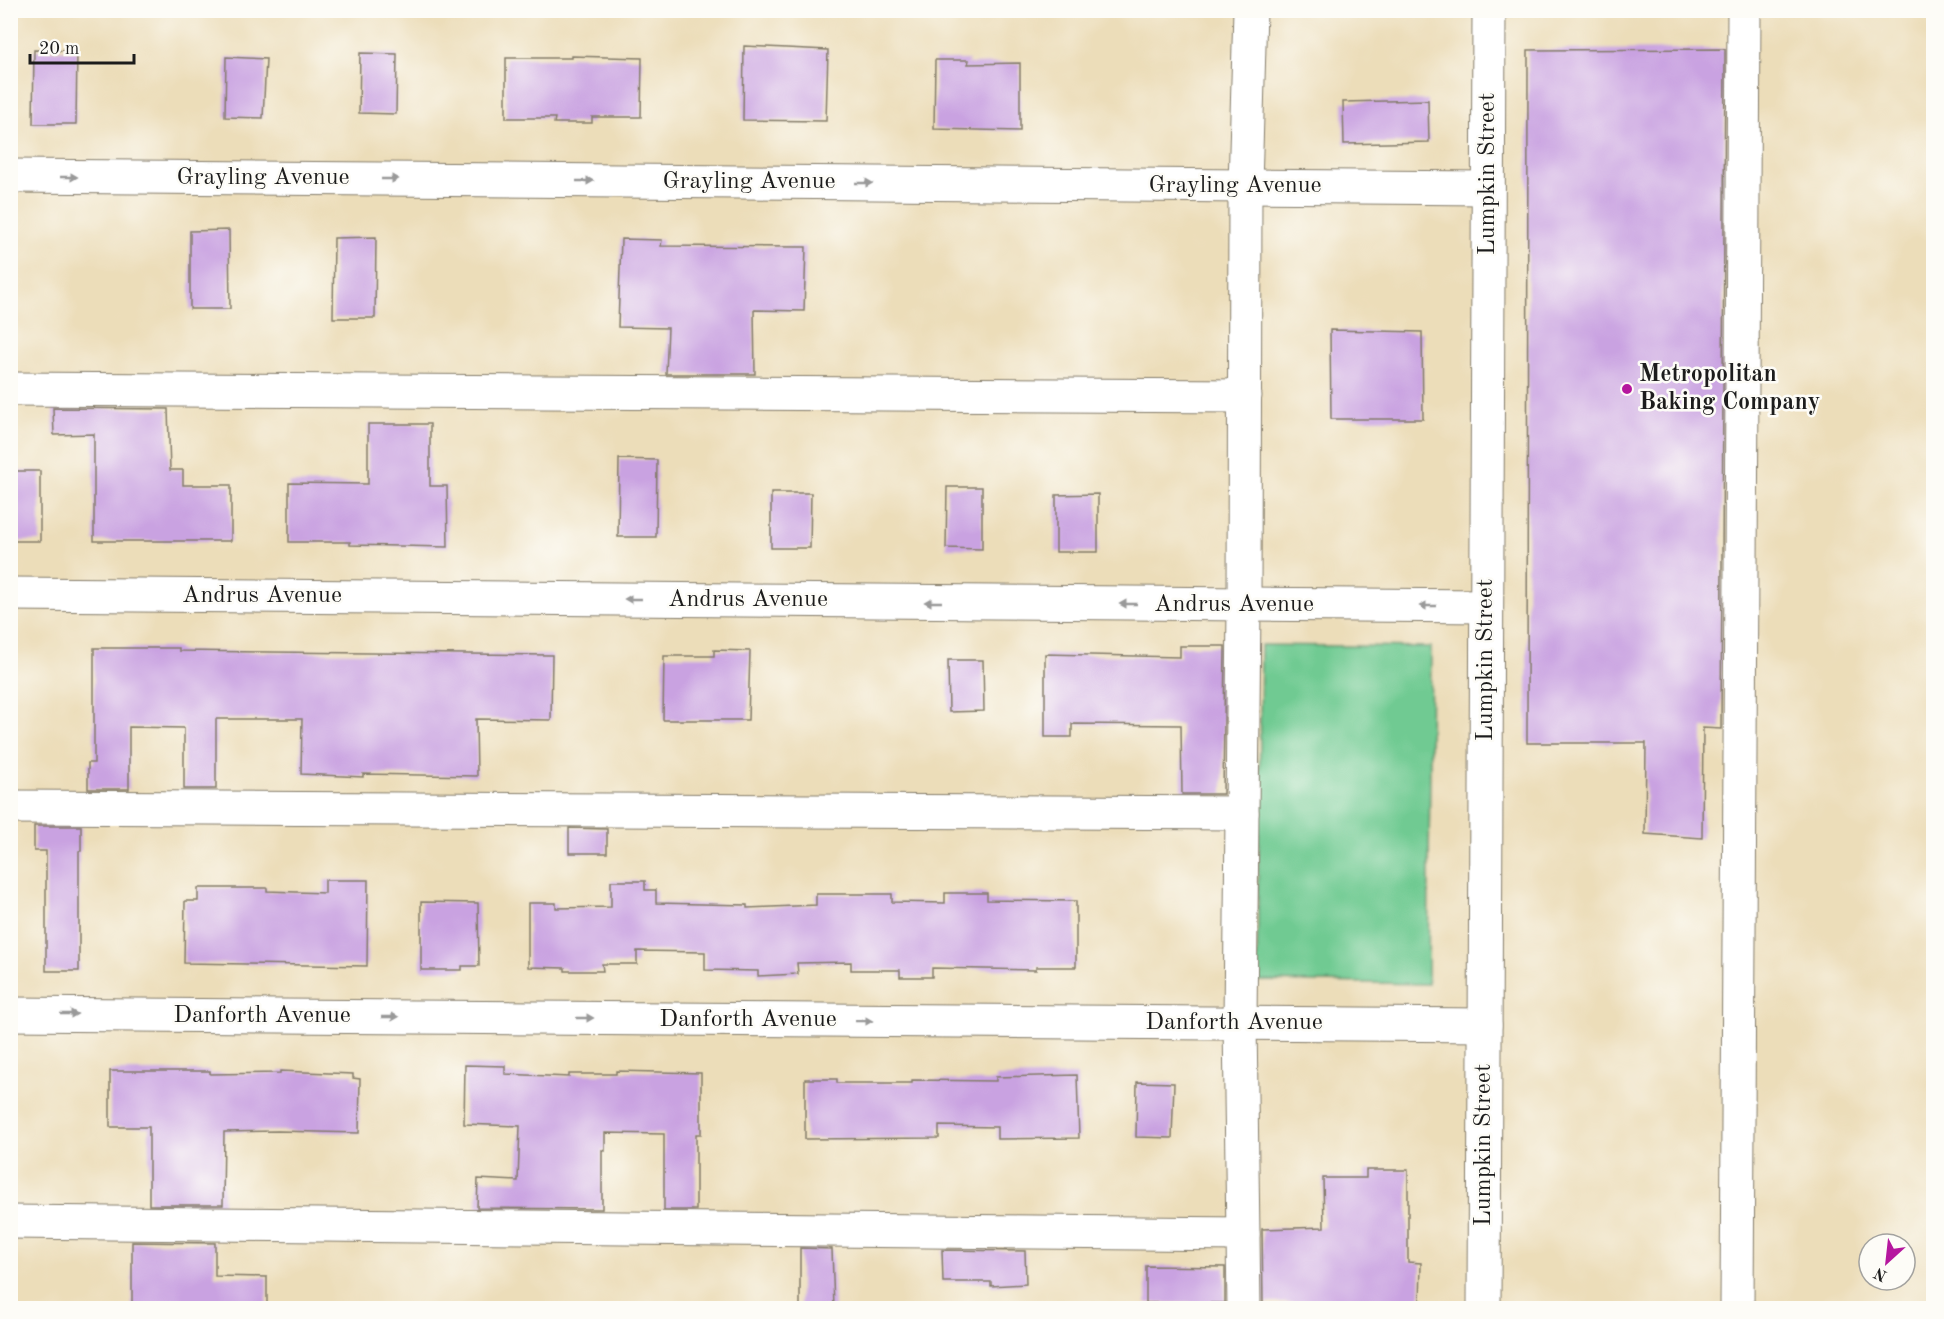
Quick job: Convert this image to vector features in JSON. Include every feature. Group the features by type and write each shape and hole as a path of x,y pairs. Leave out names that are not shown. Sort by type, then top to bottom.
{"street":[{"path":"1244,1308 1240,1023 1245,186 1250,10"},
{"name":"Lumpkin Street","path":"1484,1308 1489,10"},
{"path":"1737,1308 1744,10"},
{"name":"Grayling Avenue","path":"10,176 1488,188"},
{"path":"10,389 1245,396"},
{"name":"Andrus Avenue","path":"10,594 1486,606"},
{"path":"10,807 1242,813"},
{"name":"Danforth Avenue","path":"10,1014 1485,1025"},
{"path":"10,1222 1243,1234"}],"green space":[{"path":"1261,645 1431,647 1428,984 1257,981"}],"building":[{"path":"744,46 828,50 826,121 743,120"},
{"name":"Metropolitan Baking Company","path":"1725,49 1721,729 1703,728 1702,838 1645,834 1646,743 1527,743 1528,50"},
{"path":"34,50 77,51 76,124 33,124"},
{"path":"360,53 397,54 396,114 359,113"},
{"path":"571,56 642,58 641,117 592,117 592,123 554,123 555,118 506,118 506,58 571,58"},
{"path":"226,57 266,59 263,118 225,117"},
{"path":"935,60 969,60 968,64 1020,63 1020,131 934,129"},
{"path":"1428,100 1429,142 1344,144 1343,102"},
{"path":"229,230 230,309 190,309 190,231"},
{"path":"376,237 375,318 333,318 334,238"},
{"path":"621,239 662,240 661,246 806,247 804,311 754,310 755,374 666,374 668,328 618,327"},
{"path":"1330,330 1422,332 1423,419 1331,419"},
{"path":"53,408 168,409 170,470 183,470 183,485 231,485 231,541 94,541 94,434 54,435"},
{"path":"368,424 430,424 430,486 447,486 448,547 350,545 350,542 289,542 289,483 368,484"},
{"path":"619,459 657,460 656,537 618,537"},
{"path":"11,471 40,471 40,541 10,541"},
{"path":"947,487 982,487 982,549 946,548"},
{"path":"771,493 811,493 810,548 771,548"},
{"path":"1098,494 1098,552 1056,552 1056,495"},
{"path":"1180,646 1225,646 1223,794 1182,794 1181,725 1072,724 1072,737 1045,737 1045,654 1180,657"},
{"path":"94,648 552,655 551,720 476,719 477,776 363,774 363,777 301,774 302,719 216,719 216,789 184,789 184,728 129,727 129,789 88,789 88,763 94,763"},
{"path":"714,650 750,651 748,720 663,720 664,656 714,656"},
{"path":"948,660 983,660 984,711 949,712"},
{"path":"34,826 81,826 79,971 46,971 46,851 34,851"},
{"path":"569,828 607,829 607,853 569,853"},
{"path":"325,880 368,880 367,966 184,963 185,901 198,901 198,888 267,888 267,891 325,893"},
{"path":"611,881 645,881 645,890 656,890 656,903 747,905 747,908 816,905 816,894 892,894 892,902 945,903 945,893 987,893 987,900 1076,901 1076,967 1036,967 1036,970 932,968 932,977 900,977 900,970 851,970 851,962 797,963 798,974 758,976 758,971 705,970 705,952 637,951 637,964 602,964 603,971 565,971 565,968 528,967 528,903 556,903 556,908 611,907"},
{"path":"421,902 478,903 479,966 462,966 462,970 421,970"},
{"path":"465,1065 505,1066 505,1074 569,1077 569,1074 616,1074 616,1071 701,1073 701,1134 696,1134 696,1210 664,1210 664,1134 605,1133 605,1151 602,1150 602,1209 477,1208 478,1179 518,1181 520,1126 464,1124"},
{"path":"110,1071 210,1071 210,1074 280,1073 280,1071 353,1074 353,1078 360,1079 359,1133 224,1132 223,1205 149,1205 149,1127 110,1127"},
{"path":"1077,1075 1079,1138 997,1139 997,1127 939,1126 939,1138 805,1139 805,1079 837,1079 837,1083 912,1083 912,1080 996,1081 996,1077"},
{"path":"1137,1082 1174,1083 1172,1138 1136,1137"},
{"path":"1366,1170 1408,1170 1408,1262 1421,1263 1420,1308 1317,1308 1317,1303 1263,1303 1262,1229 1324,1227 1323,1178 1366,1178"},
{"path":"132,1242 215,1243 215,1276 267,1277 267,1308 132,1308"},
{"path":"800,1248 832,1249 834,1308 800,1308"},
{"path":"942,1250 1025,1251 1026,1284 991,1286 991,1282 943,1282"},
{"path":"1146,1266 1225,1267 1225,1303 1146,1303"}],"place":[{"name":"Metropolitan Baking Company","path":"1627,389"}]}
